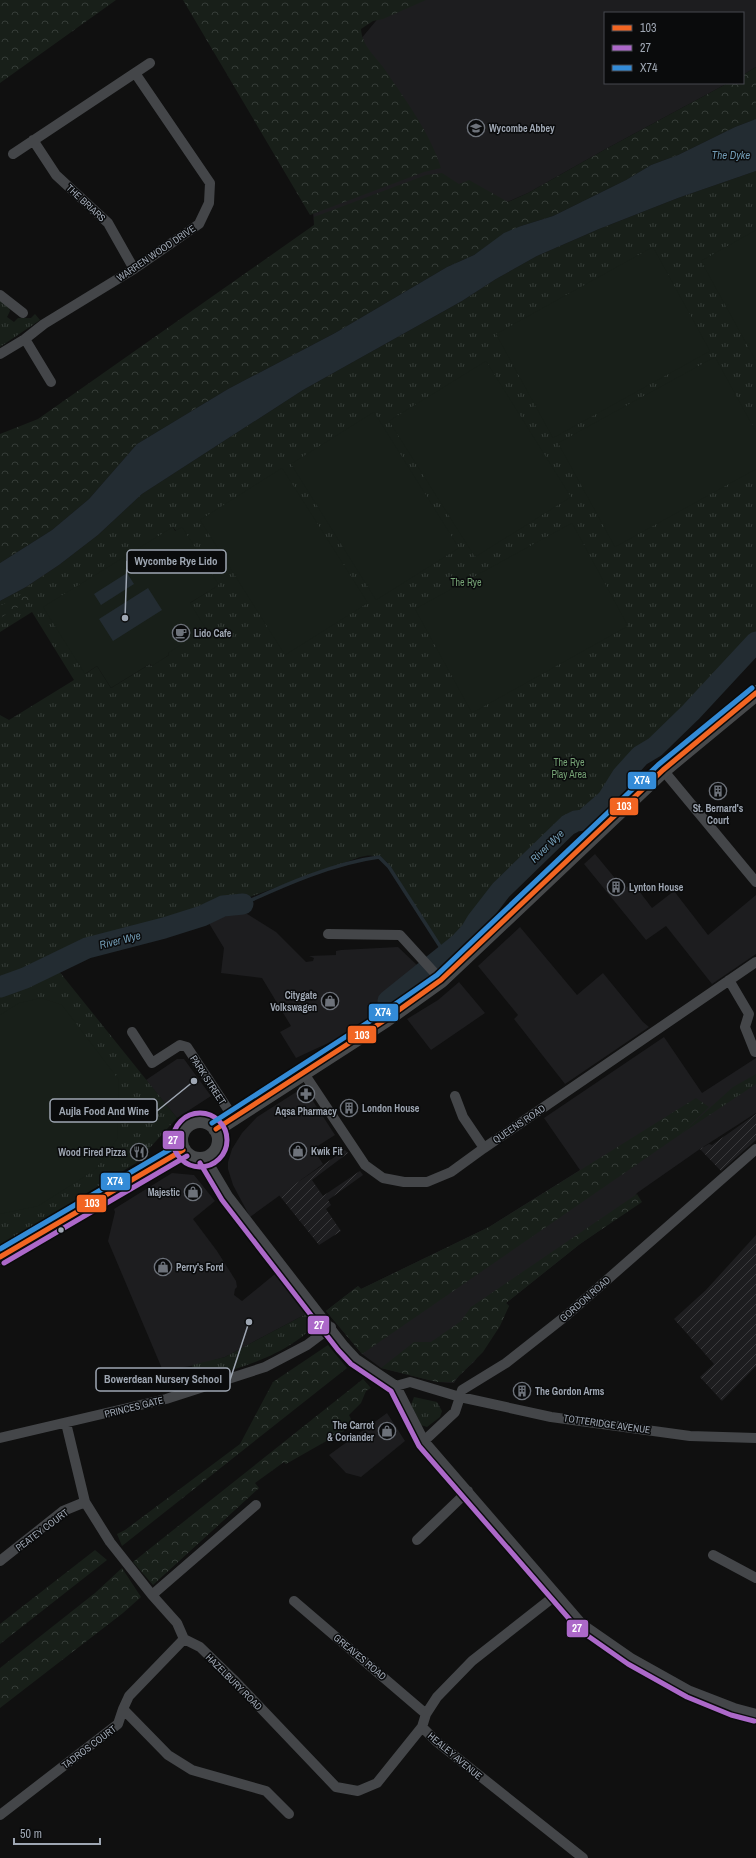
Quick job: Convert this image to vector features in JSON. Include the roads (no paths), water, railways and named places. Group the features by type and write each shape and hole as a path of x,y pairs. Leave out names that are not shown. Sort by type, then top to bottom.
{"main road":[{"path":"216,1129 386,1020 441,980 663,770 756,693"},
{"path":"199,1120 205,1121 216,1129 219,1135 218,1149 211,1157 206,1159 192,1159 182,1150 180,1144 181,1133 188,1124 199,1120"},
{"path":"0,1257 182,1150"}],"street":[{"path":"13,154 150,62"},
{"name":"WARREN WOOD DRIVE","path":"0,354 25,339 44,324 134,269 199,224 209,203 210,183 135,73"},
{"name":"THE BRIARS","path":"33,140 56,175 108,223 134,269"},
{"path":"0,294 23,313"},
{"path":"25,339 51,382"},
{"path":"663,770 756,882"},
{"path":"328,934 400,936 441,980"},
{"name":"QUEENS ROAD","path":"303,1072 365,1165 383,1178 404,1182 427,1182 451,1172 756,962"},
{"path":"729,980 749,1014 745,1027 755,1052"},
{"name":"PARK STREET","path":"132,1032 152,1063 180,1045 187,1047 233,1117"},
{"path":"455,1096 463,1117 484,1148"},
{"name":"GORDON ROAD","path":"424,1441 455,1412 462,1390 506,1363 567,1315 756,1149"},
{"path":"206,1159 228,1196 356,1359 396,1386 424,1441 582,1624 631,1658 690,1691 734,1708 756,1714"},
{"name":"PRINCES GATE","path":"0,1438 166,1399 265,1367 306,1345 331,1327"},
{"path":"396,1386 410,1382 460,1397"},
{"name":"TOTTERIDGE AVENUE","path":"460,1397 551,1417 690,1436 756,1438"},
{"path":"66,1423 85,1502 110,1542 138,1580 177,1623 184,1639"},
{"path":"417,1540 468,1491"},
{"name":"PEATEY COURT","path":"0,1561 63,1511 85,1502"},
{"path":"152,1595 256,1505"},
{"path":"714,1555 756,1578"},
{"name":"HEALEY AVENUE","path":"556,1595 472,1661 437,1697 426,1714 422,1727 436,1741 583,1858"},
{"name":"GREAVES ROAD","path":"294,1601 426,1714"},
{"name":"TADROS COURT","path":"0,1815 118,1724 129,1696 184,1639"},
{"name":"HAZELBURY ROAD","path":"184,1639 200,1647 233,1679 336,1787 358,1791 378,1783 422,1727"},
{"path":"123,1709 168,1755 192,1770 266,1791 289,1814"}],"water":[{"name":"The Dyke","path":"756,119 756,171 678,198 599,229 537,256 496,279 462,301 303,390 142,494 98,535 59,565 26,587 0,601 0,563 52,530 89,499 137,444 228,389 335,333 447,267 474,255 504,233 553,216 626,180 651,165 678,155 735,127"},
{"path":"127,573 134,584 101,605 94,594"},
{"path":"148,588 162,610 113,641 99,619"}],"waterway":[{"name":"River Wye","path":"388,1001 459,944 471,931 501,890 568,825 576,821 584,820 607,800 622,776 640,756 655,747 691,712 756,642"},
{"path":"243,904 275,889 327,869 379,857 389,867 445,954"},
{"name":"River Wye","path":"0,987 25,978 87,948 164,928 202,916 223,906 243,904"}],"place":[{"name":"Wycombe Abbey","path":"476,128"},
{"name":"Wycombe Rye Lido","path":"125,618"},
{"name":"Lido Cafe","path":"181,633"},
{"name":"St. Bernard's Court","path":"718,791"},
{"name":"Lynton House","path":"616,887"},
{"name":"Citygate Volkswagen","path":"330,1001"},
{"name":"Aujla Food And Wine","path":"194,1081"},
{"name":"Aqsa Pharmacy","path":"306,1094"},
{"name":"London House","path":"349,1108"},
{"name":"Kwik Fit","path":"298,1151"},
{"name":"Wood Fired Pizza","path":"139,1152"},
{"name":"Majestic","path":"193,1192"},
{"name":"Perry's Ford","path":"163,1267"},
{"name":"Bowerdean Nursery School","path":"249,1322"},
{"name":"The Gordon Arms","path":"522,1391"},
{"name":"The Carrot & Coriander","path":"387,1431"}],"park label":[{"name":"The Rye","path":"466,582"},
{"name":"The Rye Play Area","path":"569,768"}]}
